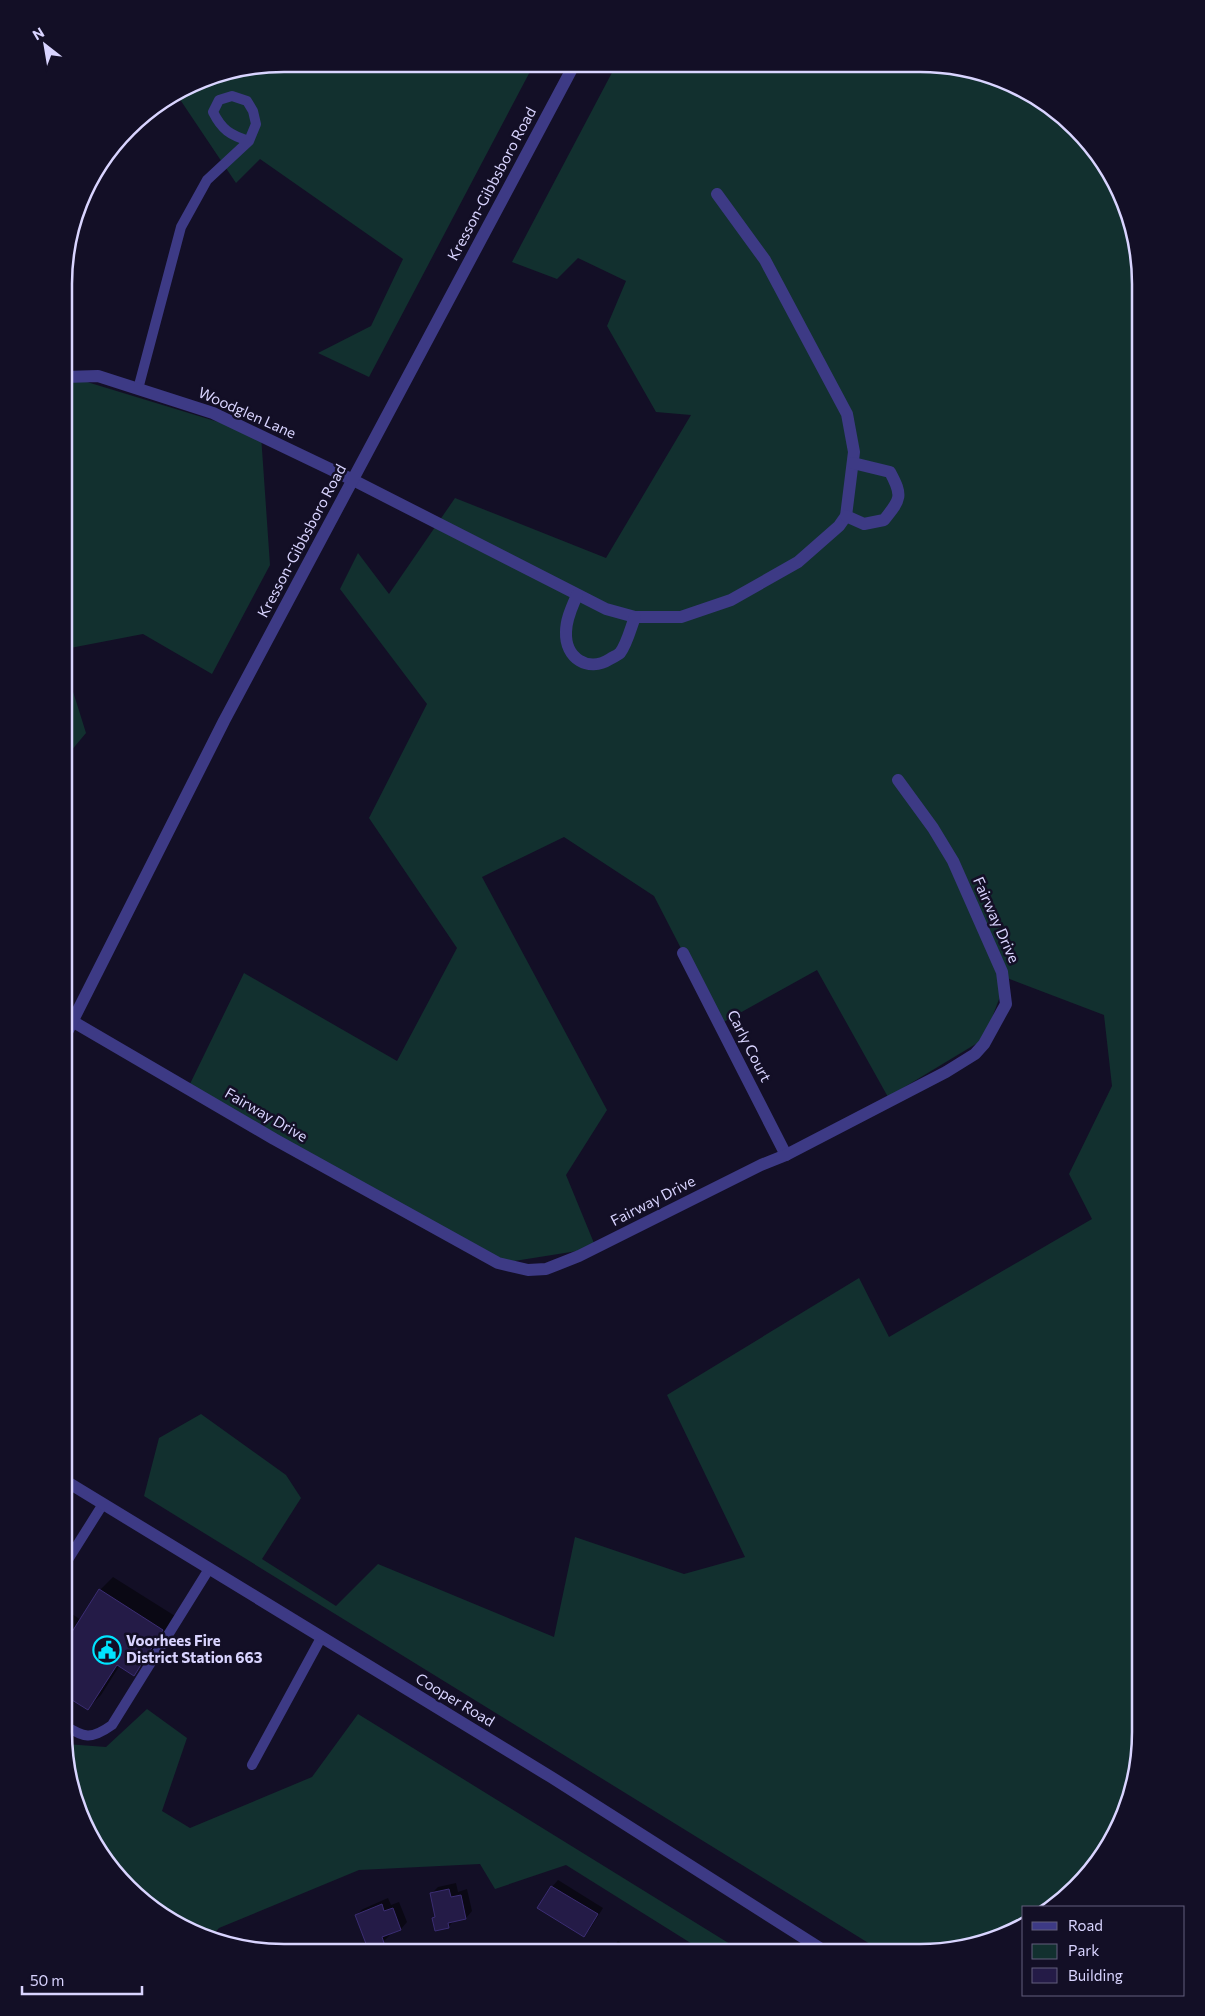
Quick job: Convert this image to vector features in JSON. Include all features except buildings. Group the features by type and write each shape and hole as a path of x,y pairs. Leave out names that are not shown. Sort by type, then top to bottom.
{"street":[{"name":"Kresson-Gibbsboro Road","path":"72,1021 224,721 570,72"},
{"path":"717,194 765,260 847,414 854,452 846,516 864,524 884,520 897,503 899,488 890,472 853,463"},
{"name":"Woodglen Lane","path":"72,377 98,376 213,413 353,480 577,595 606,609 635,617 681,617 731,600 798,562 839,526 846,516"},
{"path":"577,595 569,614 566,632 568,648 575,659 590,665 604,663 620,653 635,617"},
{"name":"Fairway Drive","path":"72,1021 274,1139 498,1263 528,1270 546,1269 579,1256 761,1165 786,1155 946,1072 975,1054 984,1044 1006,1004 1002,972 953,861 933,828 898,780"},
{"name":"Carly Court","path":"683,953 786,1155"},
{"name":"Cooper Road","path":"72,1485 551,1777 812,1943"}],"lane":[{"path":"138,389 181,227 207,180 250,141 256,124 253,111 247,101 232,96 219,100 213,112 220,125 234,136 250,141"},
{"path":"72,1553 103,1504"},
{"path":"72,1730 81,1736 92,1735 112,1725 209,1569"},
{"path":"252,1765 321,1638"}],"green space":[{"path":"284,72 530,72 369,377 318,353 371,326 403,259 260,159 236,183 180,100 216,84 257,74"},
{"path":"612,72 920,72 948,74 989,84 1014,94 1050,116 1080,145 1089,155 1111,191 1125,230 1132,271 1131,1759 1116,1813 1111,1825 1089,1861 1060,1891 1041,1906 1022,1906 1022,1917 1002,1927 975,1936 934,1943 868,1943 144,1496 159,1438 201,1414 286,1475 301,1498 262,1559 336,1606 378,1564 554,1637 575,1537 684,1574 745,1557 667,1395 859,1278 889,1337 1092,1219 1069,1174 1112,1086 1104,1015 1007,978 984,1039 888,1097 817,970 720,1024 654,896 564,837 482,877 607,1110 566,1175 596,1248 495,1264 188,1088 244,973 397,1061 457,948 369,818 427,704 340,589 358,553 389,594 455,498 606,558 691,415 656,412 607,326 626,281 578,258 557,279 512,262"},
{"path":"72,378 261,435 270,565 212,674 143,634 72,648"},
{"path":"72,688 86,733 72,750"},
{"path":"147,1709 187,1738 162,1811 190,1828 312,1777 358,1714 728,1943 691,1943 566,1865 495,1889 480,1864 359,1870 219,1928 216,1932 191,1922 155,1900 125,1871 108,1849 94,1825 84,1800 74,1759 73,1745 106,1747"}],"place":[{"name":"Voorhees Fire District Station 663","path":"107,1650"}]}
